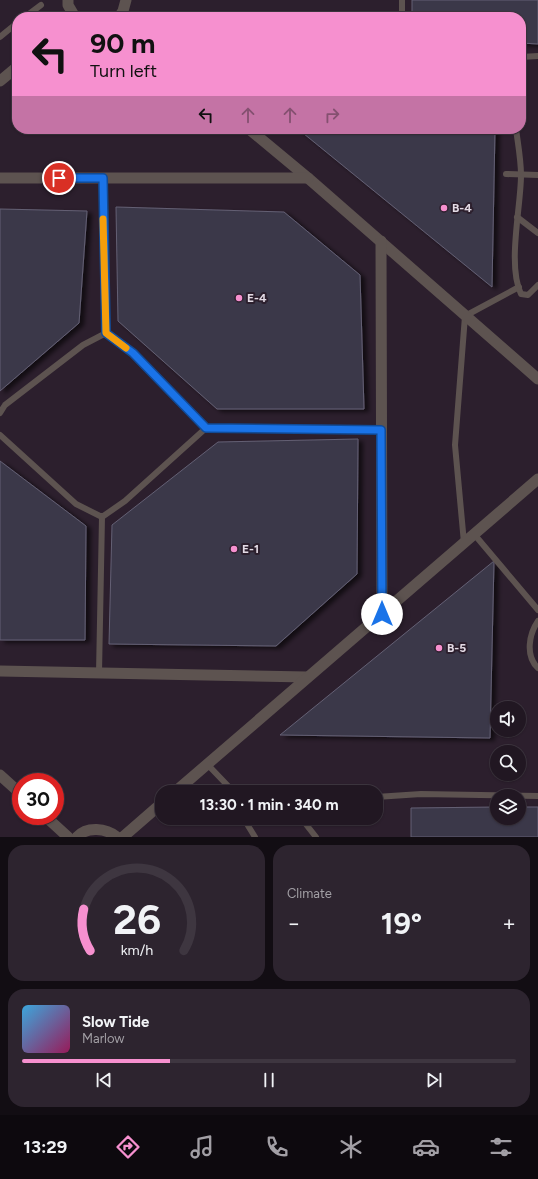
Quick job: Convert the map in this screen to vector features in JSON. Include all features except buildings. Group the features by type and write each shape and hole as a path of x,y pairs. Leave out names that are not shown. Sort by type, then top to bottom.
{"street":[{"path":"68,0 68,5 72,12"},
{"path":"122,12 126,0"},
{"path":"0,81 12,71"},
{"path":"255,134 308,178 538,380"},
{"path":"0,178 308,178"},
{"path":"380,242 382,614"},
{"path":"183,785 538,480"},
{"path":"0,671 308,677"},
{"path":"0,775 12,786"},
{"path":"123,837 155,809"},
{"path":"55,825 68,837"},
{"path":"77,837 87,830 96,829 105,830 117,837"}],"lane":[{"path":"402,0 402,12"},
{"path":"31,12 40,5"},
{"path":"0,37 12,27"},
{"path":"526,57 538,56"},
{"path":"517,134 521,174 517,217 516,269 518,287 521,294 524,296 528,295 538,285"},
{"path":"506,174 538,175"},
{"path":"103,178 106,333"},
{"path":"517,217 538,233"},
{"path":"464,543 455,445 465,316 518,287"},
{"path":"0,413 5,405 83,345 106,333"},
{"path":"106,333 133,353 206,428"},
{"path":"102,517 125,501 206,428 381,430"},
{"path":"0,435 76,504 102,517"},
{"path":"99,673 102,517"},
{"path":"474,534 538,610"},
{"path":"538,621 534,627 530,653 532,661 538,668"},
{"path":"206,764 227,785"},
{"path":"383,797 421,794 538,796"},
{"path":"248,825 255,837"},
{"path":"307,825 316,837"}],"slow traffic":[{"path":"103,219 106,333 126,348"}],"place":[{"name":"B-4","path":"444,208"},
{"name":"E-4","path":"239,298"},
{"name":"E-1","path":"234,549"},
{"name":"B-5","path":"439,648"}],"route":[{"path":"59,178 103,178 106,333 133,353 206,428 381,430 382,614"}]}
